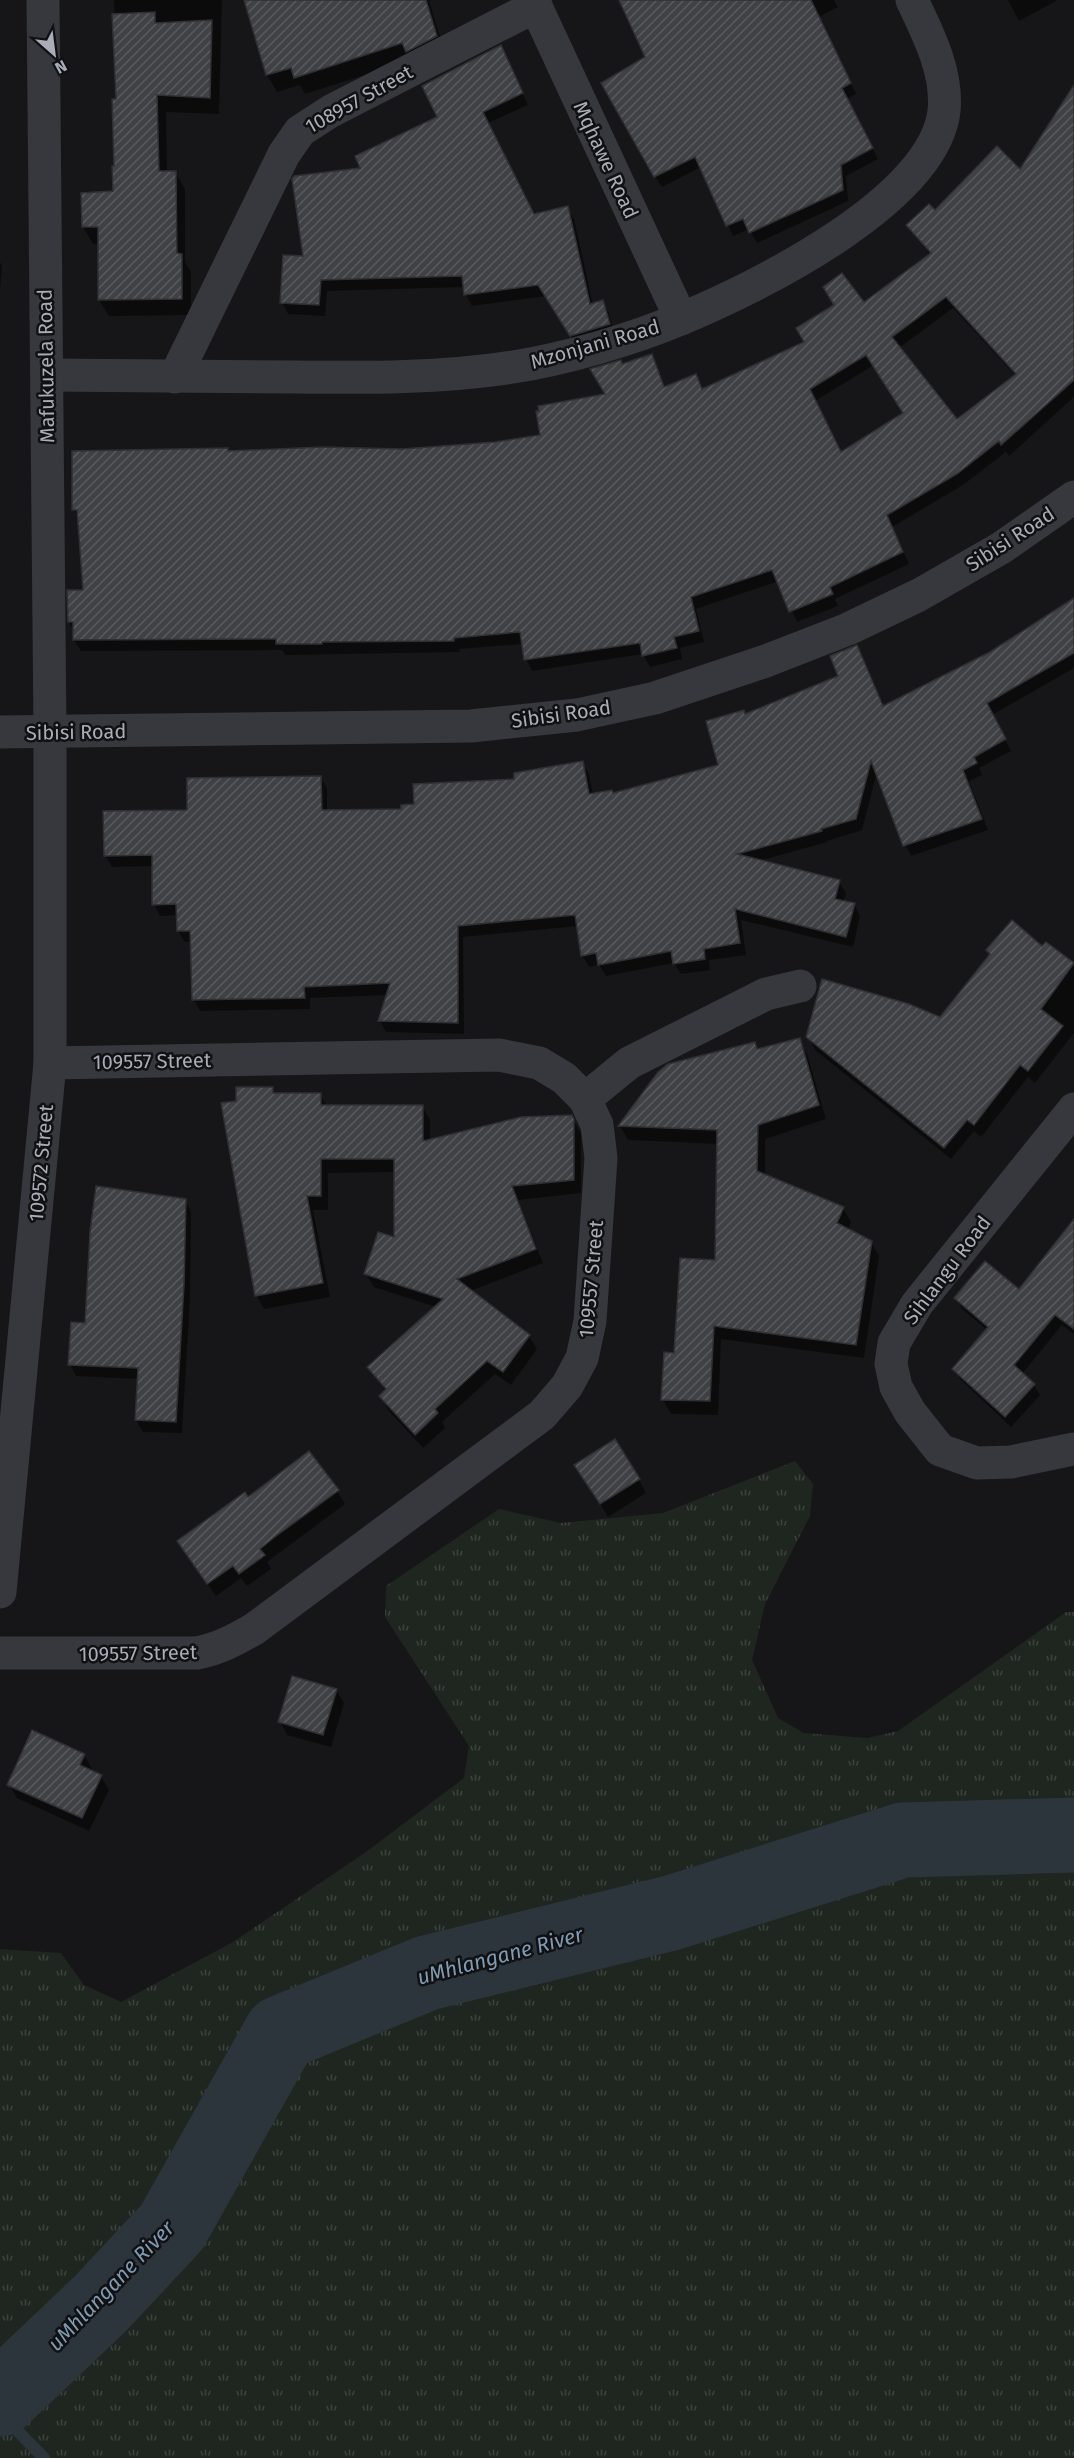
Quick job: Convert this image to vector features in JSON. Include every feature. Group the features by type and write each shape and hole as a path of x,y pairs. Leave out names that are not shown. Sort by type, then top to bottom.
{"street":[{"name":"Mafukuzela Road","path":"43,0 51,732"},
{"name":"Mzonjani Road","path":"46,375 347,378 453,374 493,369 584,351 681,319 757,285 849,229 891,196 925,156 939,132 944,110 942,77 935,50 912,0"},
{"name":"Mqhawe Road","path":"534,3 681,319"},
{"name":"108957 Street","path":"175,377 284,154 300,131 331,111 534,3"},
{"name":"Sibisi Road","path":"0,732 471,726 577,715 655,698 766,661 848,629 919,595 1001,548 1074,497"},
{"name":"109572 Street","path":"0,1592 50,1063 51,732"},
{"path":"585,1100 629,1063 766,994 800,986"},
{"name":"109557 Street","path":"0,1653 197,1653 212,1651 232,1642 254,1629 542,1415 567,1386 582,1358 590,1321 601,1158 597,1125 585,1100 564,1078 539,1063 499,1055 50,1063"},
{"name":"Sihlangu Road","path":"1074,1109 916,1304 894,1343 891,1364 896,1387 905,1404 940,1450 977,1463 1011,1462 1074,1449"}],"green space":[{"path":"795,1461 813,1484 810,1516 765,1604 752,1660 778,1718 804,1733 867,1738 898,1731 1066,1612 1074,1612 1074,2458 0,2458 0,1949 61,1953 84,1985 121,2002 233,1942 366,1852 464,1778 469,1746 385,1617 386,1586 499,1509 561,1523 663,1513"}],"building":[{"path":"244,0 426,0 437,36 406,52 402,43 294,78 291,68 266,75"},
{"path":"619,0 811,0 851,83 842,88 873,148 841,165 843,190 749,233 743,219 726,226 695,157 654,177 601,83 645,57"},
{"path":"155,12 155,23 212,20 210,98 157,95 159,171 176,171 177,253 182,254 182,299 98,300 98,227 82,227 81,193 113,191 112,99 116,99 112,14"},
{"path":"501,45 523,93 483,112 534,214 568,206 590,304 603,300 610,324 570,336 538,285 464,295 462,276 321,280 319,305 280,303 283,255 303,256 292,179 294,176 360,168 355,156 437,117 422,86"},
{"path":"1074,85 1074,380 1001,445 999,441 957,474 887,515 903,552 830,587 833,594 789,612 772,570 691,597 699,631 674,637 677,648 642,656 640,643 524,660 520,632 454,638 454,641 322,642 322,644 276,644 276,639 73,640 73,622 68,622 67,590 83,590 77,510 72,510 72,451 228,448 228,451 322,447 402,449 495,442 540,435 536,411 539,411 538,406 605,394 590,369 621,360 622,364 652,354 664,387 696,374 702,389 804,342 796,328 834,305 823,287 842,273 864,302 931,253 906,225 929,204 935,210 997,146 1020,169","holes":["946,297 1016,374 957,419 892,337","866,355 903,413 841,452 810,389"]},
{"path":"1074,598 1074,653 987,703 1006,739 974,757 977,763 963,770 982,819 903,846 871,761 856,819 821,829 822,831 737,854 840,880 835,899 855,903 846,937 735,909 740,943 704,949 705,959 673,964 671,951 598,965 596,953 581,956 575,915 458,926 458,1023 378,1021 390,983 304,987 305,998 192,1000 190,931 177,931 176,904 152,905 152,855 104,856 103,811 187,810 187,778 321,776 322,810 401,809 401,805 414,804 413,784 514,779 514,773 583,761 589,794 612,790 613,793 718,765 706,721 744,710 745,714 838,676 830,656 857,645 883,706 990,652"},
{"path":"1012,920 1042,946 1046,942 1074,963 1041,1009 1063,1026 1028,1071 1020,1065 974,1125 967,1120 944,1148 806,1037 822,979 909,1004 940,1017 990,954 986,950"},
{"path":"800,1038 819,1105 758,1125 757,1171 844,1207 837,1223 872,1241 856,1345 714,1326 710,1401 661,1400 664,1352 674,1353 680,1258 715,1260 717,1130 618,1126 658,1072 668,1064 755,1042 757,1049"},
{"path":"236,1087 273,1087 273,1093 321,1093 321,1105 423,1105 423,1141 521,1117 572,1115 574,1119 574,1180 512,1186 536,1249 457,1279 530,1335 503,1372 487,1361 435,1409 438,1413 415,1435 379,1396 386,1389 367,1367 443,1299 364,1274 378,1232 394,1237 394,1159 321,1159 321,1196 307,1196 323,1283 255,1296 221,1103 236,1101"},
{"path":"96,1186 186,1199 184,1285 176,1422 135,1420 138,1368 68,1365 71,1322 85,1323 90,1232"},
{"path":"1074,1219 1074,1329 1055,1315 1014,1365 1035,1384 1005,1417 952,1369 988,1327 954,1298 985,1261 1019,1289"},
{"path":"615,1439 640,1479 600,1504 574,1465"},
{"path":"309,1451 339,1490 260,1549 265,1555 239,1574 233,1566 207,1584 177,1541 245,1492 248,1497"},
{"path":"292,1676 337,1689 323,1735 278,1722"},
{"path":"32,1730 85,1754 80,1765 102,1775 82,1818 7,1785"}],"waterway":[{"name":"uMhlangane River","path":"0,2399 100,2304 172,2227 281,2033 427,1973 671,1913 903,1840 1074,1835"},
{"path":"0,2413 44,2458"}]}
